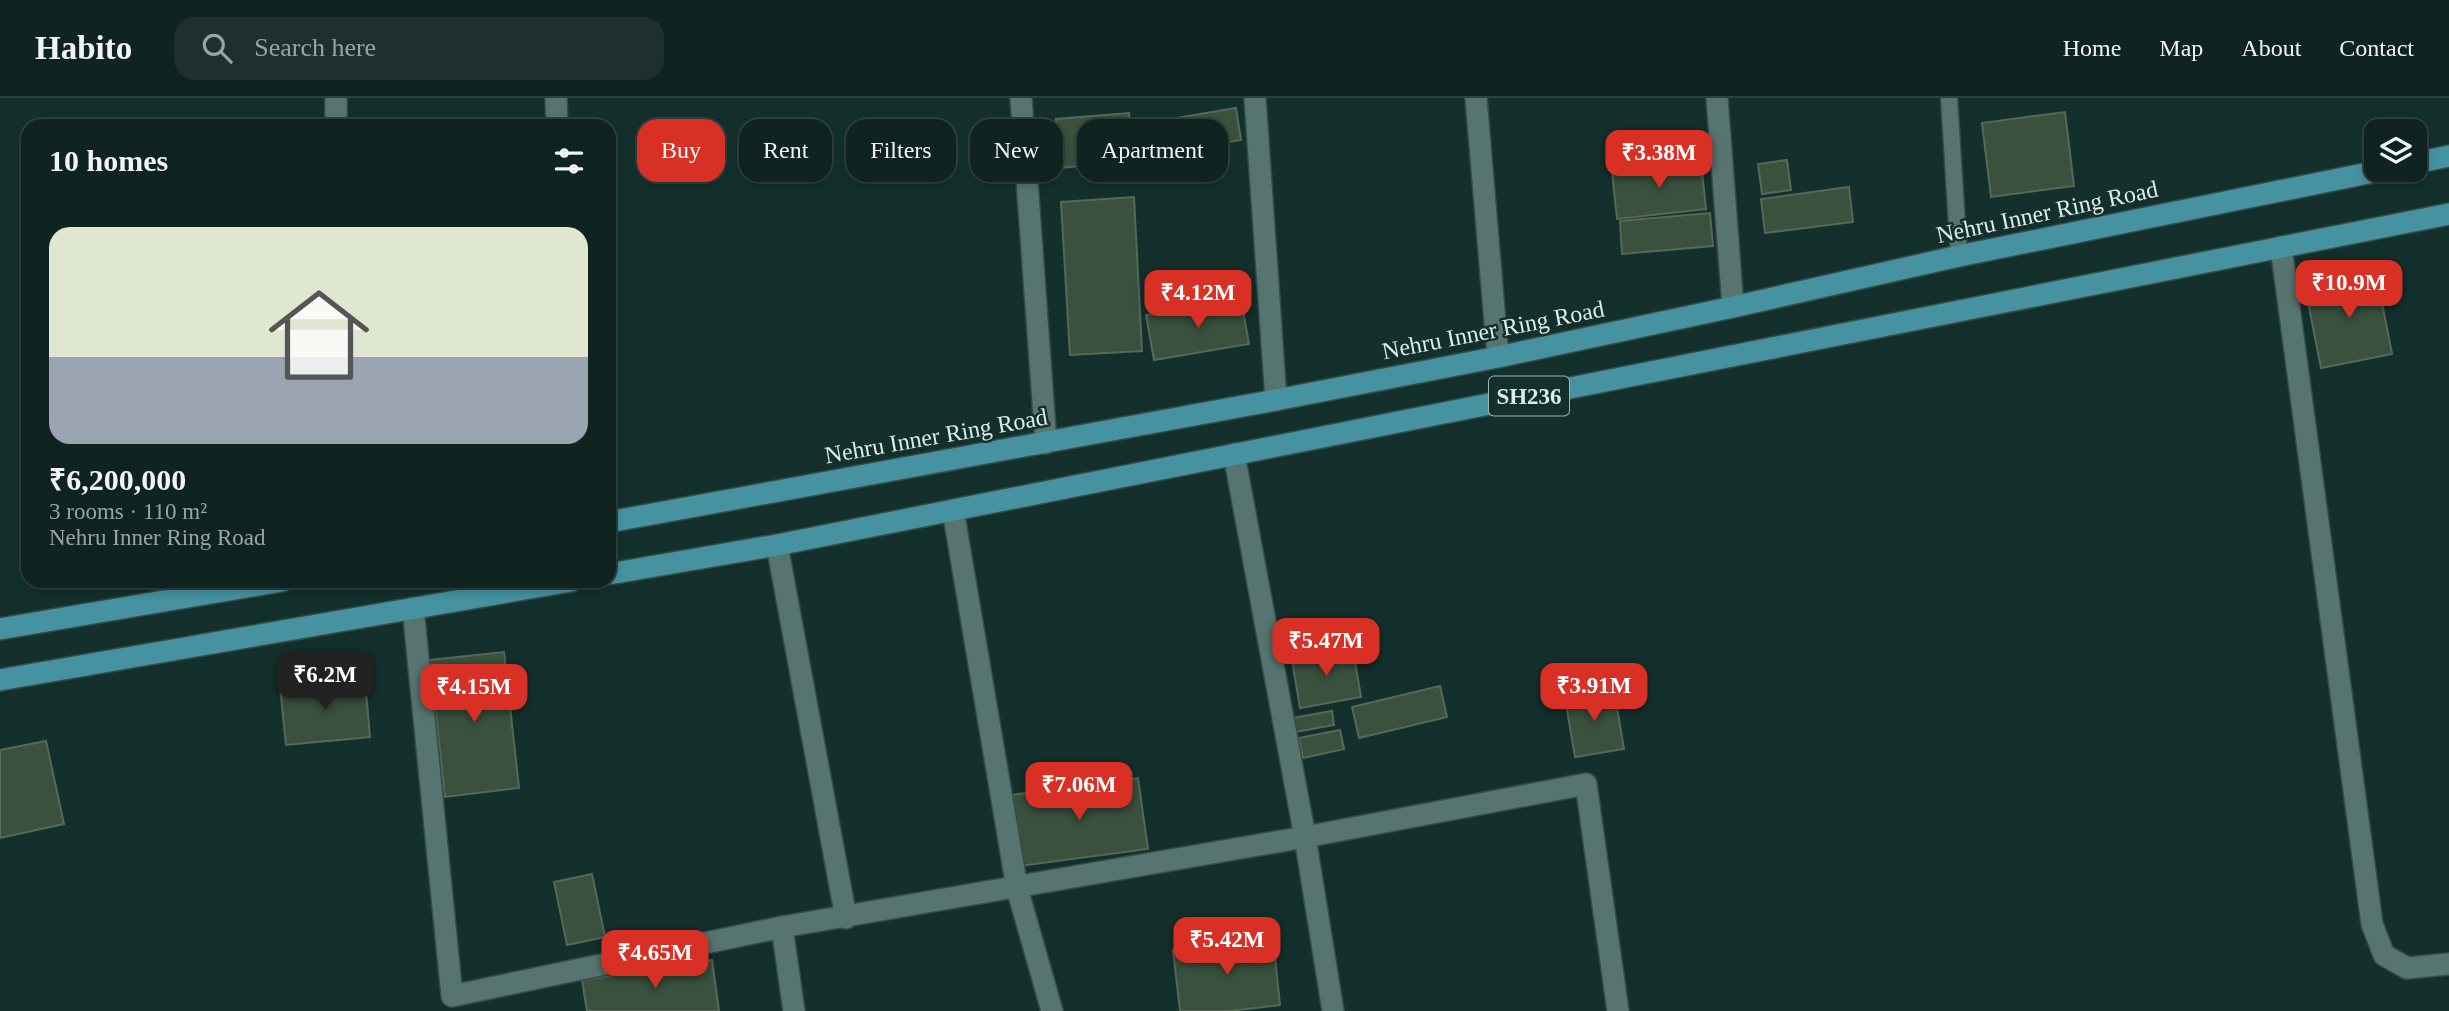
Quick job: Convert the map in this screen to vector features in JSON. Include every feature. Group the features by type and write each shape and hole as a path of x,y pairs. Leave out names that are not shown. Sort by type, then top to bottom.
{"main road":[{"path":"2427,161 2449,156"},
{"name":"Nehru Inner Ring Road","path":"616,521 1498,357 1959,256 2364,174"},
{"name":"SH236","path":"616,574 777,545 2449,214"},
{"path":"0,629 241,588"},
{"path":"0,680 530,588"}],"street":[{"path":"336,98 336,119"},
{"path":"556,98 556,119"},
{"path":"1021,98 1046,443"},
{"path":"1255,98 1276,400"},
{"path":"1476,98 1498,357"},
{"path":"1717,98 1733,307"},
{"path":"2281,247 2372,924 2384,955 2407,968 2449,964"},
{"path":"1234,454 1305,837 1333,1011"},
{"path":"953,510 1017,888 1052,1011"},
{"path":"777,545 846,918"},
{"path":"413,608 453,1003 782,927 1305,837 1586,784 1618,1011"},
{"path":"782,927 794,1011"}],"lane":[{"path":"1949,98 1959,256"}],"building":[{"path":"1236,108 1241,140 1228,142 1228,119 1171,119"},
{"path":"2065,112 2074,186 1991,197 1982,123"},
{"path":"1129,113 1130,119 1077,119 1077,166 1063,168 1063,119 1056,119"},
{"path":"1787,160 1791,190 1762,194 1758,164"},
{"path":"1701,162 1706,209 1617,219 1612,172"},
{"path":"1849,187 1853,222 1765,233 1761,199"},
{"path":"1134,197 1142,351 1070,355 1061,202"},
{"path":"1710,213 1713,246 1622,254 1620,221"},
{"path":"2376,272 2392,354 2321,368 2305,287"},
{"path":"1241,299 1249,344 1154,360 1146,315"},
{"path":"1353,649 1361,697 1300,708 1292,660"},
{"path":"504,652 519,788 445,797 430,660"},
{"path":"365,680 370,737 286,745 280,687"},
{"path":"1440,686 1447,717 1359,738 1352,707"},
{"path":"1614,690 1624,749 1575,757 1565,698"},
{"path":"1332,711 1334,725 1295,732 1292,718"},
{"path":"1340,730 1344,749 1303,758 1299,738"},
{"path":"46,741 64,824 0,838 0,750"},
{"path":"1138,778 1148,849 1020,866 1011,795"},
{"path":"592,874 605,937 567,945 554,882"},
{"path":"1273,939 1280,1005 1230,1011 1180,1011 1173,950"},
{"path":"712,960 719,1011 587,1011 582,980"}]}
